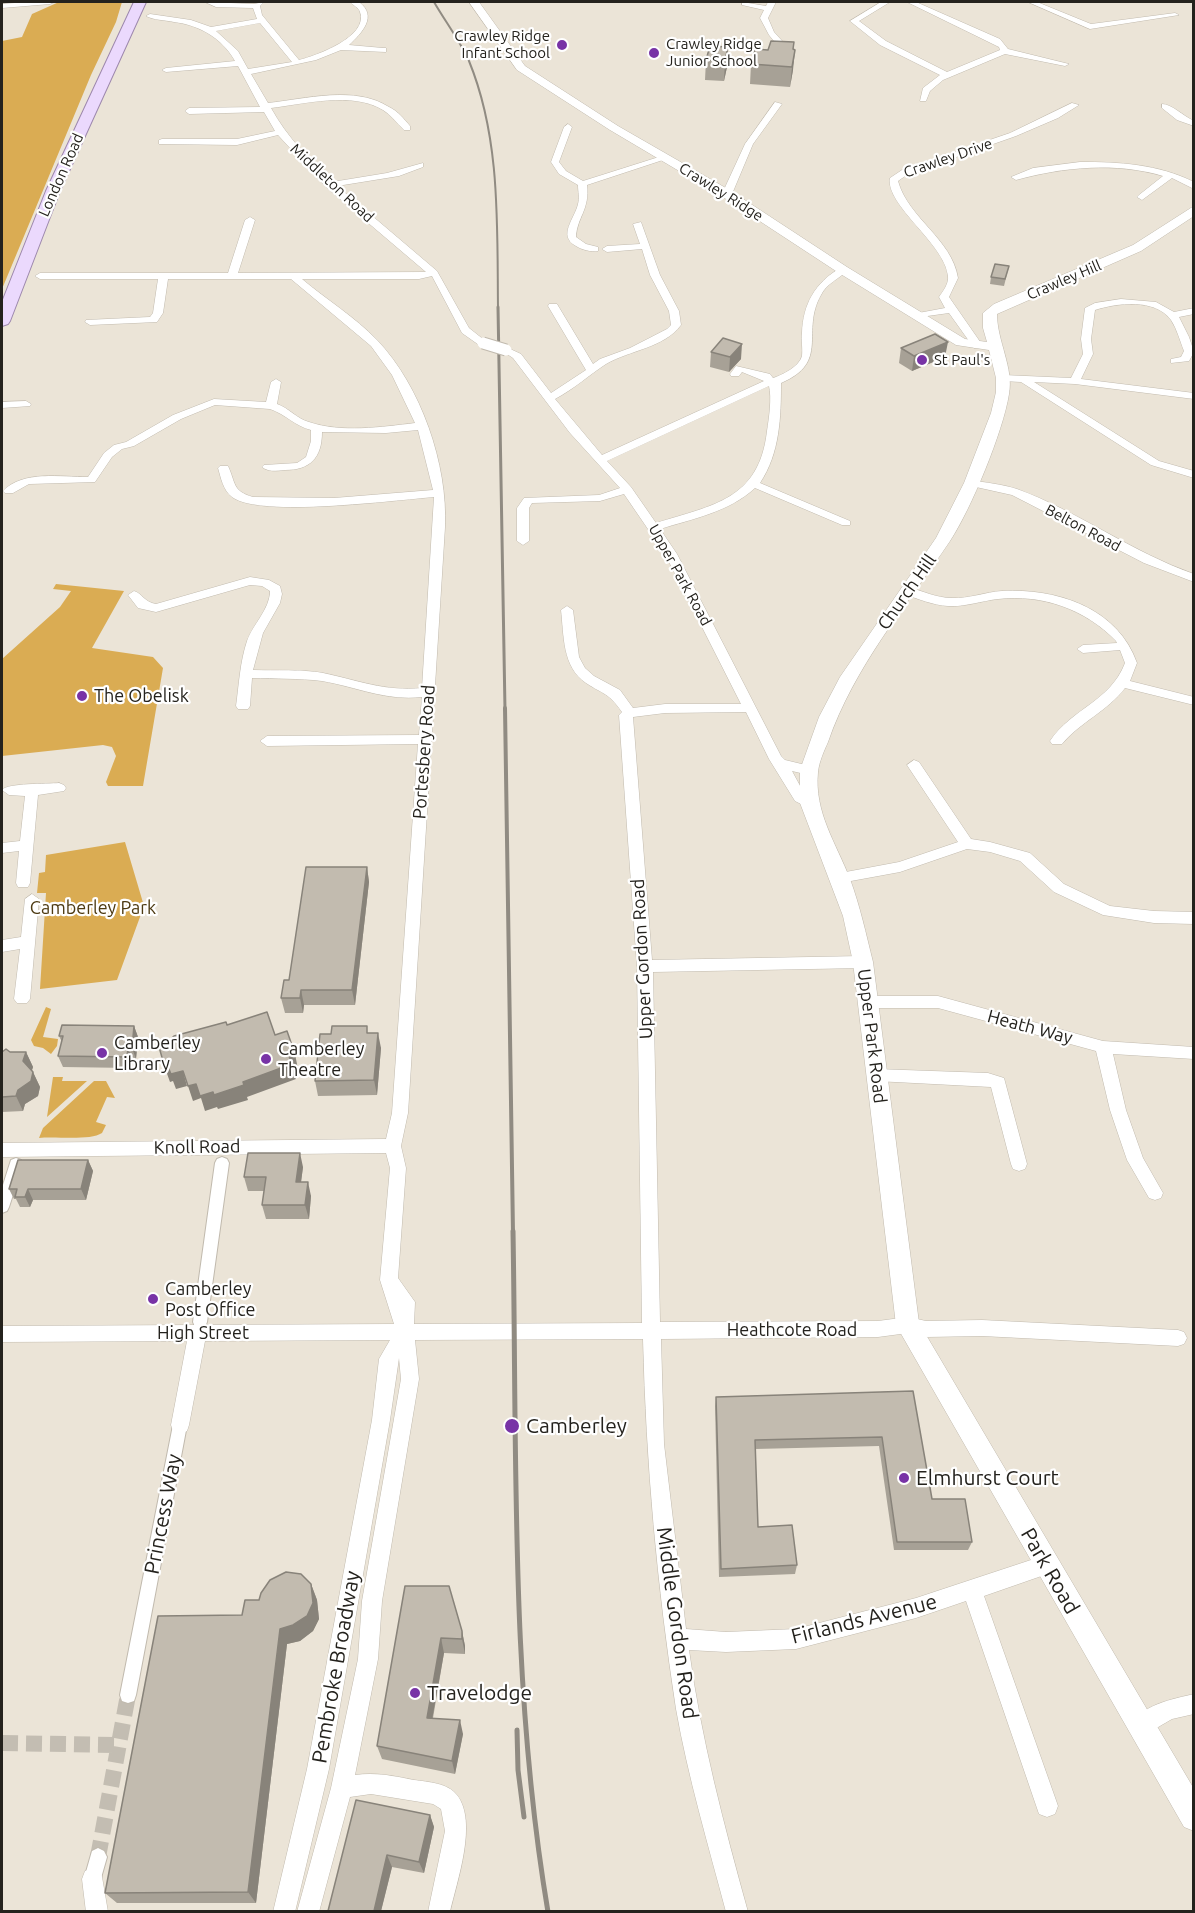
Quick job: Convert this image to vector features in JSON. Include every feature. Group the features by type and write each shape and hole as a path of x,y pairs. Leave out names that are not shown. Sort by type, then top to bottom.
{"main road":[{"name":"London Road","path":"125,31 124,27 134,2"},
{"name":"London Road","path":"2,321 53,191 140,2"}],"street":[{"path":"2,6 50,2"},
{"path":"208,2 216,5 258,4 258,15 297,63"},
{"path":"166,70 243,68 297,63 321,56 340,47 363,24 366,16 364,10 354,2"},
{"name":"Crawley Ridge","path":"474,2 521,68 614,128 727,194 843,270 961,342 994,347"},
{"path":"886,2 854,21 883,42 945,74"},
{"path":"911,2 997,41 1003,46 1004,51"},
{"path":"1032,2 1090,27 1175,15"},
{"path":"745,3 770,4 764,18 768,32 780,42 792,58"},
{"name":"Middleton Road","path":"150,16 191,22 210,30 235,53 280,132 329,184 434,273 441,281 461,327 475,339 506,350"},
{"path":"210,30 262,20"},
{"path":"340,47 383,50"},
{"path":"923,99 932,83 945,74 1004,51 1065,64"},
{"path":"189,111 237,112 335,99 361,101 382,106 407,128"},
{"path":"727,194 749,144 778,104"},
{"name":"Crawley Drive","path":"950,310 944,297 952,284 953,276 922,224 898,195 893,180 905,172 990,144 1056,116 1075,105"},
{"path":"1165,106 1180,118 1194,124"},
{"path":"555,131 567,130 556,157 556,166 567,176 582,184 665,158"},
{"path":"162,142 237,142 280,132"},
{"path":"190,156 193,142"},
{"path":"1016,177 1028,171 1109,164 1131,166 1169,176 1194,186"},
{"path":"329,184 422,169"},
{"path":"1028,171 1043,179"},
{"path":"1142,197 1169,176"},
{"path":"582,184 583,206 571,228 577,243 595,249"},
{"name":"Crawley Hill","path":"1003,378 990,328 990,313 999,307 1137,248 1192,214"},
{"path":"232,277 250,220"},
{"path":"548,399 573,385 591,369 671,331 676,325 674,311 655,275 638,224"},
{"path":"607,249 645,246"},
{"path":"600,460 763,384 774,383 803,364 807,357 806,323 813,303 825,282 843,270"},
{"path":"40,276 419,276 434,273"},
{"name":"Portesbery Road","path":"293,276 376,345 399,377 422,426 436,473 439,493 429,693 400,1113 393,1146 398,1168 389,1280 405,1332"},
{"path":"90,322 153,320 158,313 163,277"},
{"path":"1075,381 1088,354 1086,339 1090,308 1102,303 1132,301 1152,304 1172,315 1185,336 1189,351 1185,359 1175,361"},
{"path":"553,306 591,369"},
{"path":"917,316 950,310 973,335 978,346"},
{"path":"1172,315 1194,311"},
{"name":"Upper Park Road","path":"506,350 523,364 548,399 627,489 654,527 671,554 800,798 809,803 840,878 853,916 863,962 908,1325"},
{"path":"735,374 740,368 766,376 774,383"},
{"path":"1003,378 1075,381 1194,396"},
{"name":"Church Hill","path":"809,803 809,770 828,717 848,677 944,538 971,483 998,413 1003,392 1003,378"},
{"path":"1023,378 1032,386 1104,429 1152,463 1172,471 1194,475"},
{"path":"271,406 276,382"},
{"path":"654,527 743,495 754,484 763,472 767,459 773,424 774,383"},
{"path":"9,491 29,481 92,480 108,455 118,447 130,444 177,417 214,402 271,406 281,409 302,424 316,428 343,431 422,426"},
{"path":"2,405 26,404"},
{"path":"268,467 295,468 309,463 314,456 317,442 316,428"},
{"path":"224,468 228,484 236,495 272,502 439,493"},
{"name":"Belton Road","path":"971,483 1013,492 1113,545 1170,571 1194,578"},
{"path":"754,484 846,523"},
{"path":"523,541 523,508 528,500 600,498 627,489"},
{"path":"134,596 142,605 156,608 250,581 270,585 276,590 275,604 259,629 246,663 243,706"},
{"path":"908,591 932,599 951,602 1004,595 1037,597 1073,605 1111,629 1125,646 1131,663 1124,684 1112,697 1072,723 1057,741"},
{"path":"562,607 573,657 580,670 589,679 615,693 629,712 751,708"},
{"path":"1090,652 1125,646"},
{"path":"246,674 321,677 378,692 402,695 429,693"},
{"path":"1124,684 1194,701"},
{"name":"Upper Gordon Road","path":"629,712 626,715 626,722 645,966 647,1179 652,1330"},
{"path":"267,741 425,738"},
{"path":"781,764 809,770"},
{"path":"914,765 967,844"},
{"path":"9,790 32,791 59,788"},
{"path":"22,884 32,791"},
{"path":"840,878 900,867 967,844 990,847 1025,857 1059,888 1108,911 1154,917 1194,918"},
{"path":"2,848 26,845"},
{"path":"22,999 32,899"},
{"path":"2,946 27,942"},
{"path":"645,966 863,962"},
{"name":"Heath Way","path":"867,1002 938,1002 1103,1047 1194,1053"},
{"path":"1103,1047 1118,1110 1135,1160 1155,1194"},
{"path":"876,1075 988,1079 998,1083 1019,1164"},
{"name":"Knoll Road","path":"2,1150 393,1146"},
{"path":"199,1328 222,1162"},
{"path":"2,1207 16,1164"},
{"name":"Heathcote Road","path":"405,1332 878,1329 908,1325 926,1329 982,1328 1178,1338"},
{"name":"Park Road","path":"908,1325 1194,1817"},
{"name":"High Street","path":"2,1334 199,1328 405,1332"},
{"name":"Princess Way","path":"128,1695 199,1328"},
{"name":"Middle Gordon Road","path":"652,1330 655,1444 687,1710 704,1790 737,1911"},
{"name":"Pembroke Broadway","path":"284,1911 318,1769 381,1420 388,1359 405,1332"},
{"name":"Pembroke Broadway","path":"308,1911 342,1788 368,1659 372,1601 410,1379 405,1332"},
{"path":"381,1420 403,1421"},
{"name":"Firlands Avenue","path":"677,1639 726,1642 796,1639 972,1591 1046,1565"},
{"path":"972,1591 1047,1806"},
{"path":"1141,1727 1168,1710 1194,1704"},
{"path":"347,1761 371,1783"},
{"path":"342,1788 371,1783 436,1794 449,1803 455,1816 456,1831 438,1911"},
{"path":"97,1911 93,1879 98,1857"}],"green space":[{"path":"59,2 122,2 116,22 91,75 2,289 2,41 22,37 32,14"},
{"path":"56,584 124,591 92,648 153,657 163,668 143,786 108,786 106,782 116,756 112,747 103,745 2,756 2,659 60,607 71,591 53,589"},
{"name":"Camberley Park","path":"125,842 144,906 117,980 40,989 46,893 37,893 39,873 45,872 46,855"},
{"path":"46,1007 51,1009 43,1037 58,1039 57,1046 51,1054 43,1048 34,1046 31,1040"},
{"path":"53,1077 63,1077 62,1081 87,1081 47,1117"},
{"path":"94,1081 106,1081 115,1098 107,1097 96,1122 106,1125 102,1133 81,1138 39,1138 43,1128"}],"building":[{"path":"771,41 794,42 792,67 751,64 755,49 768,50"},
{"path":"710,46 728,47 725,61 706,60"},
{"path":"995,264 1009,266 1005,279 991,277"},
{"path":"935,334 948,342 914,356 901,348"},
{"path":"723,338 742,344 730,357 711,352"},
{"path":"306,867 367,867 352,990 301,990 300,998 281,998 284,980 289,980"},
{"path":"267,1012 275,1035 287,1031 295,1054 289,1056 292,1064 243,1082 244,1085 214,1095 213,1092 200,1096 196,1084 188,1086 183,1071 171,1074 168,1067 165,1068 159,1047 165,1045 174,1036 226,1022 227,1025"},
{"path":"62,1025 134,1026 132,1048 128,1048 127,1057 58,1056 63,1036 59,1036"},
{"path":"332,1026 367,1026 367,1033 378,1033 374,1080 315,1081 320,1034 331,1034"},
{"path":"6,1049 10,1052 26,1052 23,1061 33,1072 31,1081 18,1090 16,1096 2,1097 2,1052"},
{"path":"248,1153 300,1153 296,1182 308,1182 305,1205 262,1205 266,1177 244,1177"},
{"path":"18,1160 88,1160 81,1189 28,1189 25,1197 15,1197 17,1189 9,1189"},
{"name":"Elmhurst Court","path":"913,1391 932,1499 965,1499 972,1542 897,1542 882,1437 755,1440 758,1527 792,1525 797,1565 721,1569 716,1397"},
{"path":"286,1572 301,1574 311,1584 313,1603 307,1616 293,1625 280,1629 248,1892 105,1893 158,1616 242,1615 245,1600 259,1600 270,1580"},
{"name":"Travelodge","path":"405,1586 449,1586 462,1631 462,1639 441,1638 427,1718 460,1720 452,1761 377,1746"},
{"path":"356,1800 430,1815 419,1862 387,1855 374,1911 328,1911"}],"tunnel":[{"path":"98,1857 128,1695"},
{"path":"2,1743 118,1745"}],"railway":[{"path":"434,2 469,61 487,121 497,215 498,307"},
{"path":"498,307 505,710"},
{"path":"505,708 513,1233"},
{"path":"513,1231 521,1658 536,1828 548,1912"},
{"path":"517,1730 518,1770 524,1817"}],"place":[{"name":"Crawley Ridge Infant School","path":"562,45"},
{"name":"Crawley Ridge Junior School","path":"654,53"},
{"name":"St Paul's","path":"922,360"},
{"name":"The Obelisk","path":"82,696"},
{"name":"Camberley Library","path":"102,1053"},
{"name":"Camberley Theatre","path":"266,1059"},
{"name":"Camberley Post Office","path":"153,1299"},
{"name":"Camberley","path":"512,1426"},
{"name":"Elmhurst Court","path":"904,1478"},
{"name":"Travelodge","path":"415,1693"}]}
